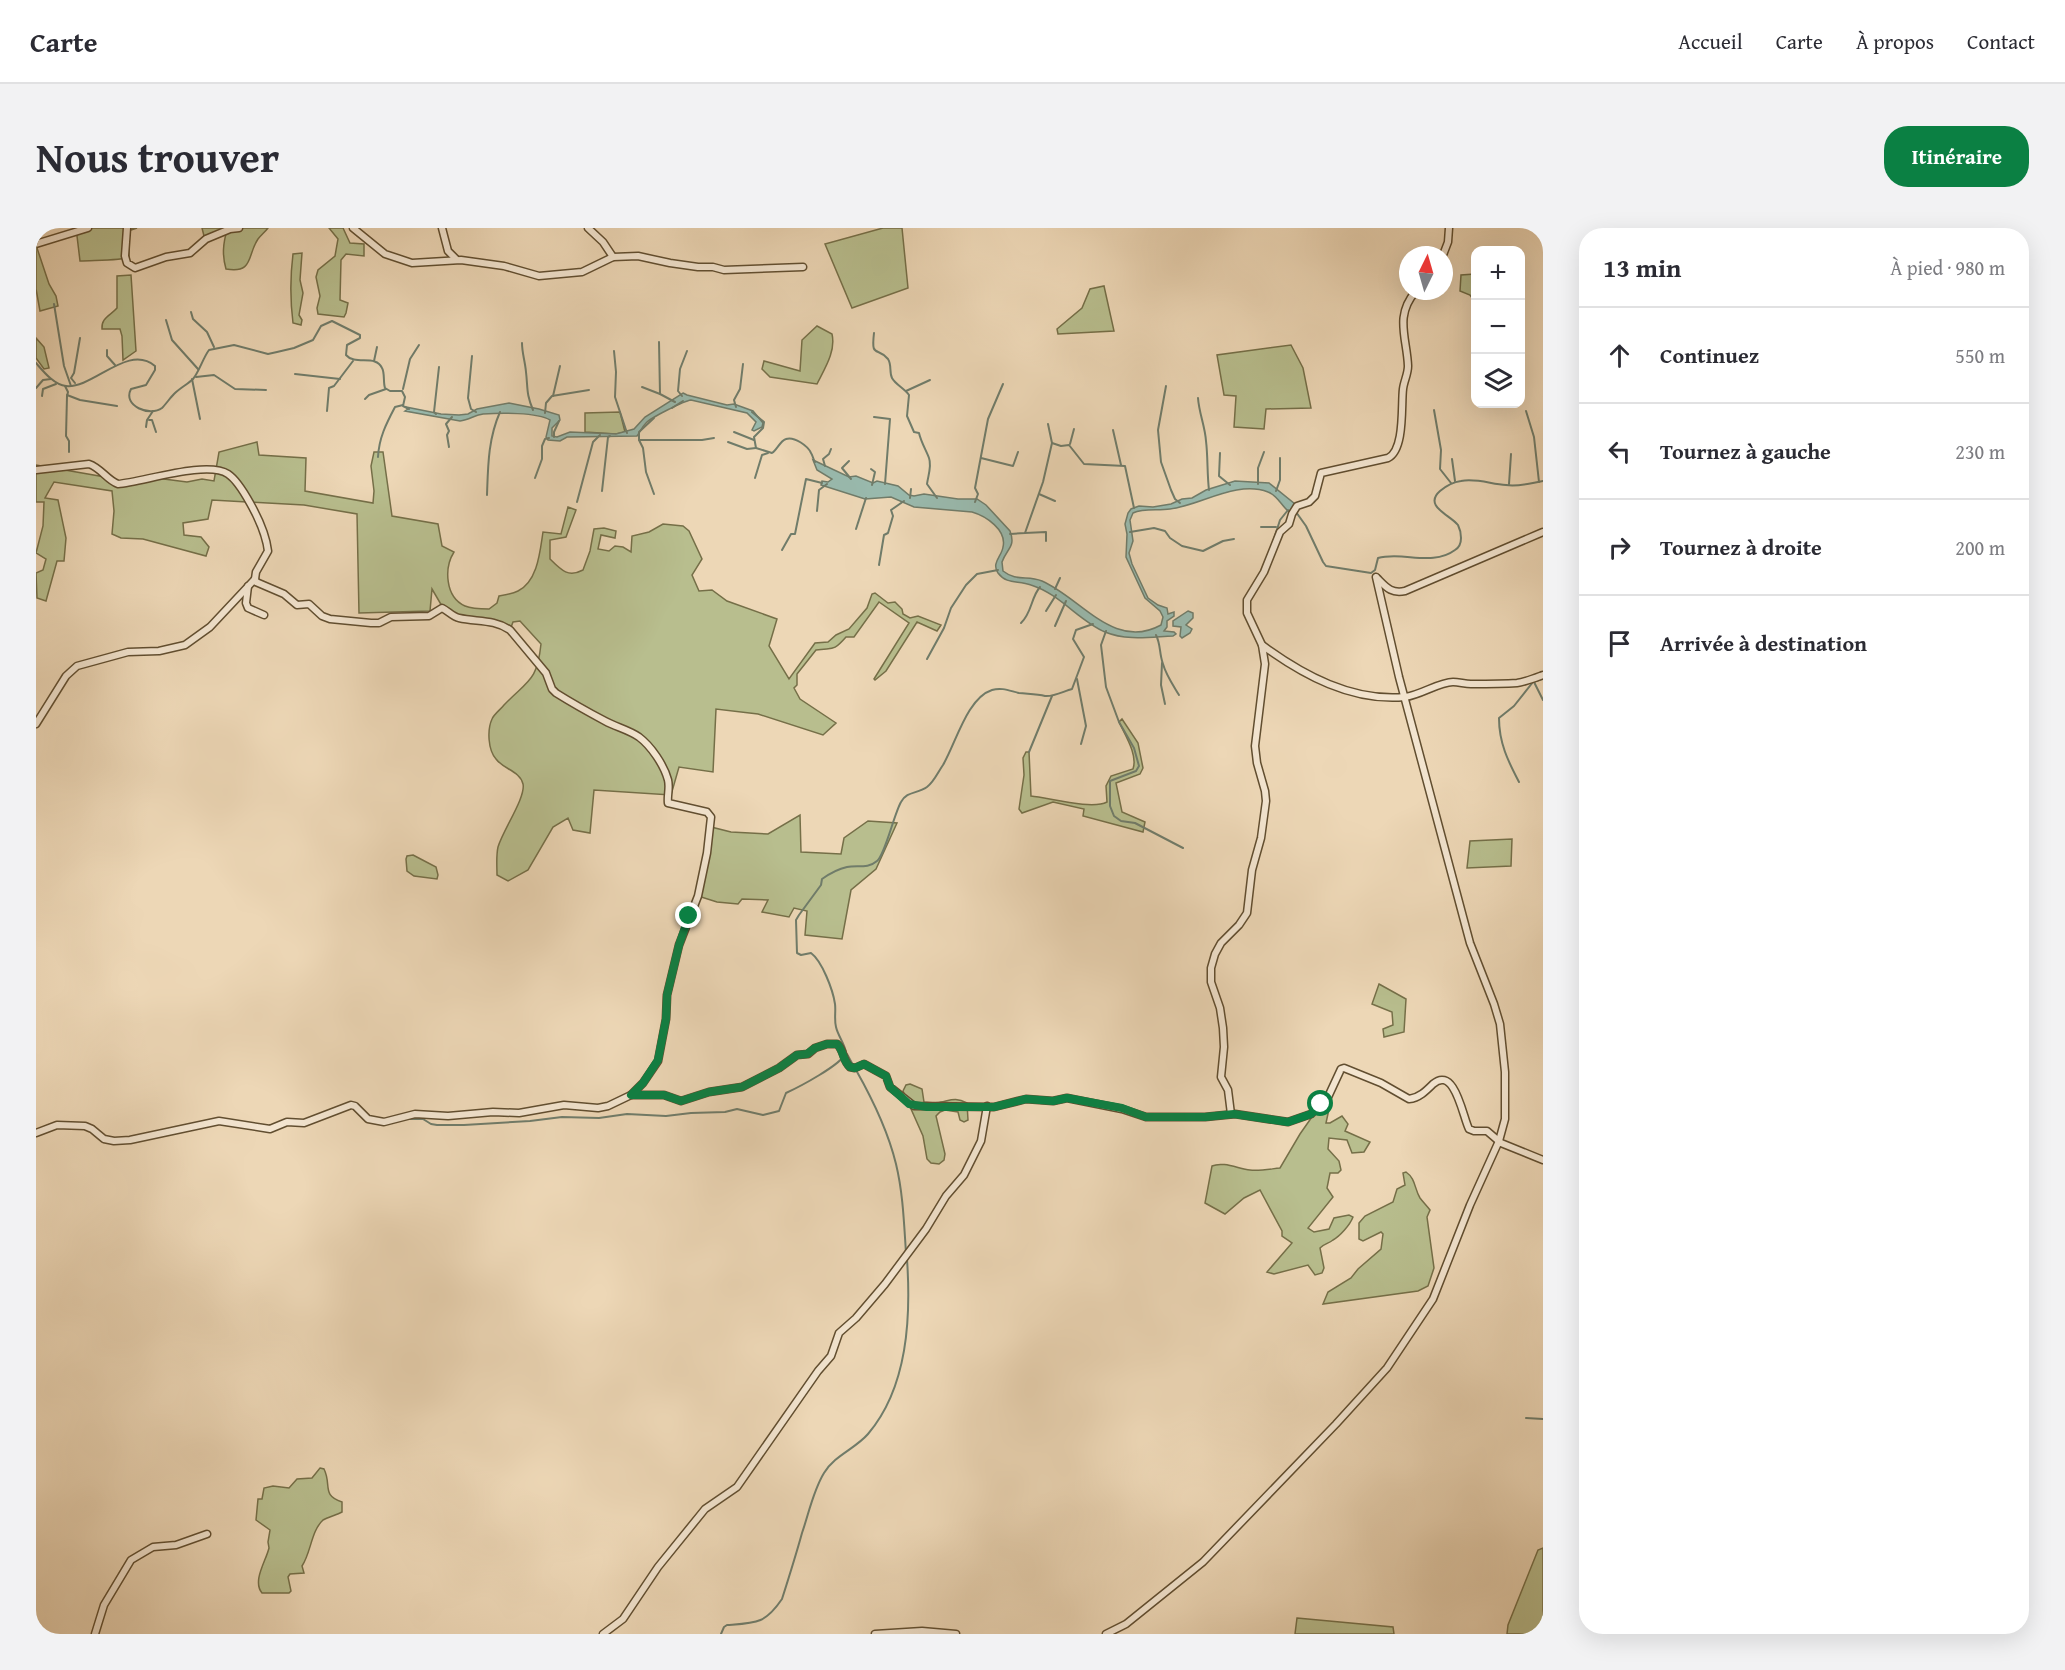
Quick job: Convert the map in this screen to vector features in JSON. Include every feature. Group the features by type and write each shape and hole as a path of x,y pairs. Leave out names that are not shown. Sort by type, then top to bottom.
{"street":[{"path":"36,244 88,228"},
{"path":"127,228 125,256 127,263 135,268 166,257 190,253 207,239 230,229 239,228"},
{"path":"353,228 385,254 398,260 417,263 457,260 504,266 539,276 582,272 613,257 638,256 724,270 803,267"},
{"path":"442,228 448,251 457,260"},
{"path":"588,228 609,249 613,257"},
{"path":"1446,246 1449,228"},
{"path":"1231,1114 1228,1090 1221,1077 1223,1028 1220,1008 1211,982 1211,968 1221,943 1239,926 1247,913 1252,870 1261,838 1265,791 1255,746 1265,664 1262,645 1247,613 1247,600 1264,572 1280,532 1289,524 1293,511 1297,506 1309,502 1315,496 1321,473 1388,458 1395,452 1402,425 1403,388 1408,371 1403,330 1407,304 1410,300"},
{"path":"36,470 54,470 89,464 118,484 195,470 226,472 246,496 262,526 268,551 256,572 255,579 210,627 185,645 159,651 128,652 77,666 66,676 36,724"},
{"path":"1106,1634 1126,1624 1203,1562 1387,1368 1433,1299 1498,1141 1505,1119 1505,1072 1500,1024 1470,943 1404,697 1376,577 1387,589 1396,593 1405,591 1543,532"},
{"path":"36,1133 57,1125 85,1126 104,1139 114,1141 130,1140 219,1121 270,1129 287,1122 304,1123 351,1105 368,1119 384,1122 415,1114 448,1116 493,1112 519,1113 557,1106 598,1108 608,1106 631,1095 643,1083 658,1060 666,1019 667,995 679,945 698,896 707,853 711,817 709,814 668,803 668,781 665,772 646,744 638,737 604,721 593,713 582,710 556,693 546,673 510,630 503,625 486,620 456,617 442,608 429,616 391,617 379,623 341,622 322,616 309,604 297,604 290,597 258,583 255,579"},
{"path":"248,586 246,603 248,608 264,615"},
{"path":"1262,645 1294,668 1348,692 1376,697 1404,697 1451,682 1469,684 1519,682 1543,675"},
{"path":"631,1095 664,1095 681,1101 709,1092 742,1087 779,1068 797,1055 807,1054 827,1044 837,1044 842,1050 843,1059 850,1067 855,1068 864,1064 886,1076 890,1087 914,1106 994,1107 1026,1099 1053,1101 1067,1098 1122,1108 1153,1118 1231,1114 1288,1122 1311,1114 1328,1097 1341,1069 1344,1068 1381,1083 1409,1099 1421,1095 1437,1081 1450,1083 1456,1092 1469,1128 1474,1131 1487,1131 1498,1141 1543,1160"},
{"path":"603,1634 623,1619 658,1567 705,1509 736,1487 831,1356 839,1333 856,1318 885,1284 926,1229 946,1196 964,1175 974,1158 981,1141 987,1106"},
{"path":"96,1634 104,1605 131,1560 153,1547 176,1545 207,1534"},
{"path":"875,1634 922,1631 956,1634"}],"green space":[{"path":"74,228 137,228 128,231 129,257 80,261"},
{"path":"202,228 268,228 258,239 246,266 235,270 226,269 225,264 224,250 227,230 205,240"},
{"path":"329,228 343,228 350,243 364,244 364,256 346,254 341,260 340,300 348,303 344,317 318,314 320,296 316,277 318,270 335,256 338,239"},
{"path":"883,228 902,228 908,288 852,308 825,244"},
{"path":"36,245 58,306 40,311 36,289"},
{"path":"302,253 300,280 303,293 299,315 302,320 301,325 293,323 291,272 293,254"},
{"path":"1471,274 1471,296 1460,291 1461,275"},
{"path":"131,275 136,351 123,360 120,329 102,329 102,325 104,320 117,308 117,276"},
{"path":"1104,286 1114,331 1058,334 1057,329 1082,308 1090,289"},
{"path":"817,326 832,334 833,340 829,359 817,384 770,377 762,369 764,361 800,371 802,340"},
{"path":"36,338 44,347 49,368 44,369 36,358"},
{"path":"1291,345 1303,368 1311,408 1266,409 1264,429 1234,427 1236,396 1224,395 1217,355"},
{"path":"620,412 625,432 616,434 585,432 585,413"},
{"path":"257,442 259,455 306,458 305,491 373,503 371,466 374,452 383,452 392,516 438,524 442,546 454,552 448,574 450,589 458,602 468,607 489,609 497,603 499,596 516,592 525,586 537,565 543,532 561,534 568,507 576,510 566,537 550,540 550,559 569,573 583,570 590,551 594,529 604,528 616,531 615,538 601,535 598,549 609,551 615,546 623,547 631,552 632,536 649,532 663,524 683,526 689,531 702,559 692,575 699,591 712,590 727,601 777,619 769,646 789,679 815,643 828,642 849,629 867,608 872,594 875,593 888,603 895,602 902,609 903,614 910,618 918,616 941,625 937,631 917,622 886,671 875,680 909,623 879,602 854,637 846,637 832,648 816,650 797,674 797,685 794,688 800,699 836,723 823,735 758,714 716,709 713,772 679,767 671,795 594,790 590,833 573,830 568,818 553,827 528,870 508,881 497,875 497,850 518,805 523,784 518,776 493,755 489,729 494,715 534,673 541,644 520,621 513,622 510,630 446,613 432,589 430,611 359,613 357,514 304,505 212,500 208,519 183,523 184,535 201,537 209,547 206,556 143,539 121,538 112,534 114,511 112,491 54,482 45,498 58,500 66,538 64,561 57,561 46,601 37,598 36,573 43,570 46,559 36,553 43,526 44,502 36,502 36,465 105,477 109,482 156,478 187,482 202,479 214,481 219,452"},
{"path":"1122,719 1138,743 1143,768 1140,774 1116,783 1122,812 1145,822 1143,832 1083,816 1084,809 1053,802 1022,813 1019,809 1024,775 1023,758 1026,752 1029,752 1031,796 1091,805 1107,802 1106,786 1111,776 1133,769 1134,758 1119,722"},
{"path":"800,815 801,852 841,854 844,838 868,821 897,823 876,869 851,890 842,939 805,935 807,911 794,908 789,917 762,912 768,900 742,899 738,904 717,902 698,896 711,827 731,832 768,834"},
{"path":"1512,839 1511,866 1467,868 1470,841"},
{"path":"413,855 436,867 437,879 414,876 407,871 407,856"},
{"path":"1379,984 1406,999 1404,1032 1384,1037 1383,1029 1393,1025 1392,1012 1372,1004"},
{"path":"910,1084 922,1089 924,1102 957,1100 967,1103 968,1120 964,1122 960,1120 958,1112 945,1110 936,1116 945,1154 944,1160 939,1164 931,1163 927,1159 923,1136 903,1091 906,1085"},
{"path":"1321,1104 1329,1109 1326,1123 1342,1116 1348,1124 1345,1131 1370,1142 1364,1152 1352,1153 1347,1140 1329,1138 1328,1149 1339,1161 1341,1170 1338,1173 1330,1173 1327,1188 1333,1197 1308,1228 1314,1232 1329,1229 1334,1218 1349,1215 1353,1217 1342,1233 1320,1248 1324,1268 1322,1273 1315,1275 1308,1265 1274,1274 1267,1272 1292,1243 1282,1236 1282,1231 1260,1190 1244,1198 1225,1214 1205,1203 1212,1166 1226,1165 1254,1170 1280,1168"},
{"path":"1406,1172 1413,1181 1420,1198 1430,1210 1427,1217 1434,1268 1428,1286 1418,1291 1323,1304 1328,1292 1351,1278 1381,1249 1383,1234 1381,1232 1363,1241 1359,1239 1359,1223 1365,1216 1393,1202 1397,1189 1405,1185 1403,1173"},
{"path":"320,1468 324,1469 329,1493 342,1502 342,1512 323,1520 319,1525 302,1566 304,1573 290,1574 288,1577 291,1591 289,1593 262,1593 258,1583 269,1548 270,1530 256,1520 258,1499 262,1499 264,1488 273,1486 289,1488 297,1479 312,1478"},
{"path":"1543,1548 1543,1634 1507,1634 1508,1625 1538,1550"},
{"path":"1297,1618 1393,1627 1394,1634 1295,1634"}],"water":[{"path":"683,393 727,405 734,404 753,411 763,423 762,427 752,430 756,422 747,413 691,400 649,421 637,436 567,437 560,441 548,440 546,437 550,420 544,417 483,414 460,421 405,411 408,409 406,407 459,415 509,403 559,415 560,420 552,428 552,436 557,437 570,432 616,434 634,429 645,417"},
{"path":"813,460 849,477 856,476 873,483 877,481 898,486 909,495 924,494 977,499 986,505 1012,536 1011,544 1002,562 1003,571 1013,576 1042,581 1098,619 1113,627 1128,631 1144,631 1161,625 1163,617 1160,611 1145,598 1126,557 1125,524 1131,509 1139,506 1153,507 1171,504 1235,481 1269,483 1295,504 1293,510 1288,511 1271,493 1244,489 1219,494 1182,507 1133,513 1130,520 1133,541 1129,553 1132,564 1148,598 1167,608 1168,614 1174,612 1174,616 1167,621 1164,631 1176,634 1147,638 1130,637 1105,632 1041,589 1001,577 996,569 996,563 1003,547 1002,535 983,517 972,512 914,507 891,497 865,499 821,485 822,481 828,482 832,479 817,470"},
{"path":"1188,611 1193,613 1193,618 1186,625 1192,629 1182,638 1180,636 1181,627 1173,626 1173,621"}],"waterway":[{"path":"54,304 64,366 71,386"},
{"path":"191,312 193,319 207,332 214,347"},
{"path":"166,320 172,340 198,369"},
{"path":"36,363 45,374 66,386 88,381 122,363 145,360 155,366 155,370 146,385 131,389 129,395 134,405 151,411 162,408 174,394 193,379 209,350 234,345 268,354 294,348 313,340 321,326 332,321 360,335 360,338 347,345 346,355 355,360 379,364 383,370 385,388 390,391 402,391 405,397 403,406 409,409"},
{"path":"874,333 874,349 888,359 892,378 909,395 907,416 914,432 919,433 929,458 927,484 937,498"},
{"path":"75,383 71,378 74,373 80,338"},
{"path":"659,342 660,394 675,402"},
{"path":"522,343 528,395 533,410"},
{"path":"403,389 410,359 419,345"},
{"path":"374,361 377,347"},
{"path":"107,350 107,356 115,365"},
{"path":"614,351 615,397 627,433"},
{"path":"682,396 678,391 680,369 687,351"},
{"path":"472,356 468,398 471,409 476,412"},
{"path":"327,411 329,388 334,386 353,361"},
{"path":"736,407 734,400 740,389 743,364"},
{"path":"553,396 560,366"},
{"path":"436,414 434,412 439,367"},
{"path":"295,374 340,379"},
{"path":"196,377 214,375 235,389 266,390"},
{"path":"36,388 43,380 51,379"},
{"path":"192,379 200,419"},
{"path":"906,391 930,380"},
{"path":"42,396 43,389 56,384"},
{"path":"975,502 978,494 975,488 988,419 1003,384"},
{"path":"65,386 68,392 66,436 69,441 69,452"},
{"path":"1166,386 1158,430 1161,462 1175,499 1180,503"},
{"path":"642,387 660,394"},
{"path":"365,399 369,395 386,389"},
{"path":"545,413 546,403 552,396 589,390"},
{"path":"67,395 80,400 117,406"},
{"path":"1198,398 1205,435 1209,490"},
{"path":"672,408 683,401"},
{"path":"378,457 381,437 389,419 395,407 403,405"},
{"path":"1434,410 1441,450 1440,469 1451,483"},
{"path":"146,427 147,420 153,411"},
{"path":"1526,411 1534,437 1539,482"},
{"path":"487,495 491,443 500,412"},
{"path":"752,412 764,422 763,428 754,437 756,448 772,453 784,440 789,438 807,447 815,462"},
{"path":"449,447 447,435 449,431 446,424 452,417"},
{"path":"874,417 890,419 885,484"},
{"path":"639,432 654,418"},
{"path":"149,420 152,420 156,432"},
{"path":"554,437 559,421"},
{"path":"1010,534 1025,533 1043,482 1052,443 1048,424"},
{"path":"1070,444 1074,429"},
{"path":"1113,430 1121,465"},
{"path":"734,432 754,440"},
{"path":"639,433 646,472 654,494"},
{"path":"577,502 593,442 600,435"},
{"path":"602,491 608,437 610,436"},
{"path":"535,478 542,459 542,446 545,439 549,438"},
{"path":"639,440 714,438"},
{"path":"728,442 747,449 756,448"},
{"path":"1052,443 1061,446 1069,445 1084,464 1125,466 1134,508"},
{"path":"825,466 823,459 831,449"},
{"path":"981,458 1013,466 1018,452"},
{"path":"1258,484 1258,468 1264,452"},
{"path":"755,478 762,455 768,453"},
{"path":"1220,453 1219,476 1230,485"},
{"path":"1509,484 1511,454"},
{"path":"1276,491 1280,480 1280,458"},
{"path":"1452,459 1455,481"},
{"path":"849,461 842,468 851,479"},
{"path":"871,469 875,472 872,485"},
{"path":"782,550 791,534 795,534 806,479 822,483"},
{"path":"1296,512 1306,526 1326,566 1371,573 1375,570 1378,558 1388,556 1437,557 1458,548 1461,538 1458,525 1436,506 1435,501 1440,491 1450,485 1467,480 1511,485 1543,481"},
{"path":"817,511 819,490 827,484"},
{"path":"910,498 911,489"},
{"path":"1039,494 1055,501"},
{"path":"856,529 866,498"},
{"path":"879,565 884,535 888,533 893,516 891,510 904,501"},
{"path":"1273,542 1280,520 1288,510"},
{"path":"1261,527 1276,527"},
{"path":"1130,532 1154,528 1165,531 1170,538 1182,546 1203,551 1223,541 1234,539"},
{"path":"1025,533 1046,532 1046,541"},
{"path":"927,659 944,628 951,608 966,585 977,574 998,570"},
{"path":"1055,589 1060,578"},
{"path":"1021,623 1040,587"},
{"path":"1046,611 1056,595"},
{"path":"1055,626 1066,601"},
{"path":"407,1119 423,1119 437,1125 464,1125 562,1117 599,1118 627,1114 666,1116 725,1112 737,1109 763,1115 779,1111 786,1093 828,1069 846,1053 836,1027 834,998 823,969 811,953 801,955 797,953 796,920 821,885 822,879 844,868 866,866 877,861 903,798 927,787 932,782 948,756 969,711 983,695 999,689 1048,696 1072,689 1084,657 1073,639 1076,630 1093,624"},
{"path":"1106,631 1101,645 1106,687 1119,722 1134,748 1139,766 1136,771 1110,781 1110,806 1114,816 1121,821 1135,823 1183,848"},
{"path":"1156,635 1164,668 1179,695"},
{"path":"1162,663 1161,685 1165,704"},
{"path":"1077,679 1086,726 1081,744"},
{"path":"1519,782 1502,744 1499,718 1514,706 1533,682 1543,679"},
{"path":"1534,682 1543,700"},
{"path":"1029,752 1052,696"},
{"path":"847,1054 853,1065"},
{"path":"856,1070 879,1116 893,1152 902,1197 906,1253"},
{"path":"721,1634 727,1625 759,1621 765,1618 782,1599 820,1480 834,1461 868,1434 892,1395 904,1351 907,1327 907,1259"},
{"path":"1526,1418 1543,1419"}],"route":[{"path":"689,916 679,945 667,995 666,1019 658,1060 643,1083 631,1095 664,1095 681,1101 709,1092 730,1090 742,1087 779,1068 797,1055 807,1054 827,1044 837,1044 842,1050 843,1059 850,1067 855,1068 864,1064 886,1076 890,1087 914,1106 994,1107 1026,1099 1053,1101 1067,1098 1122,1108 1153,1118 1234,1114 1288,1122 1311,1114 1321,1104"}]}
